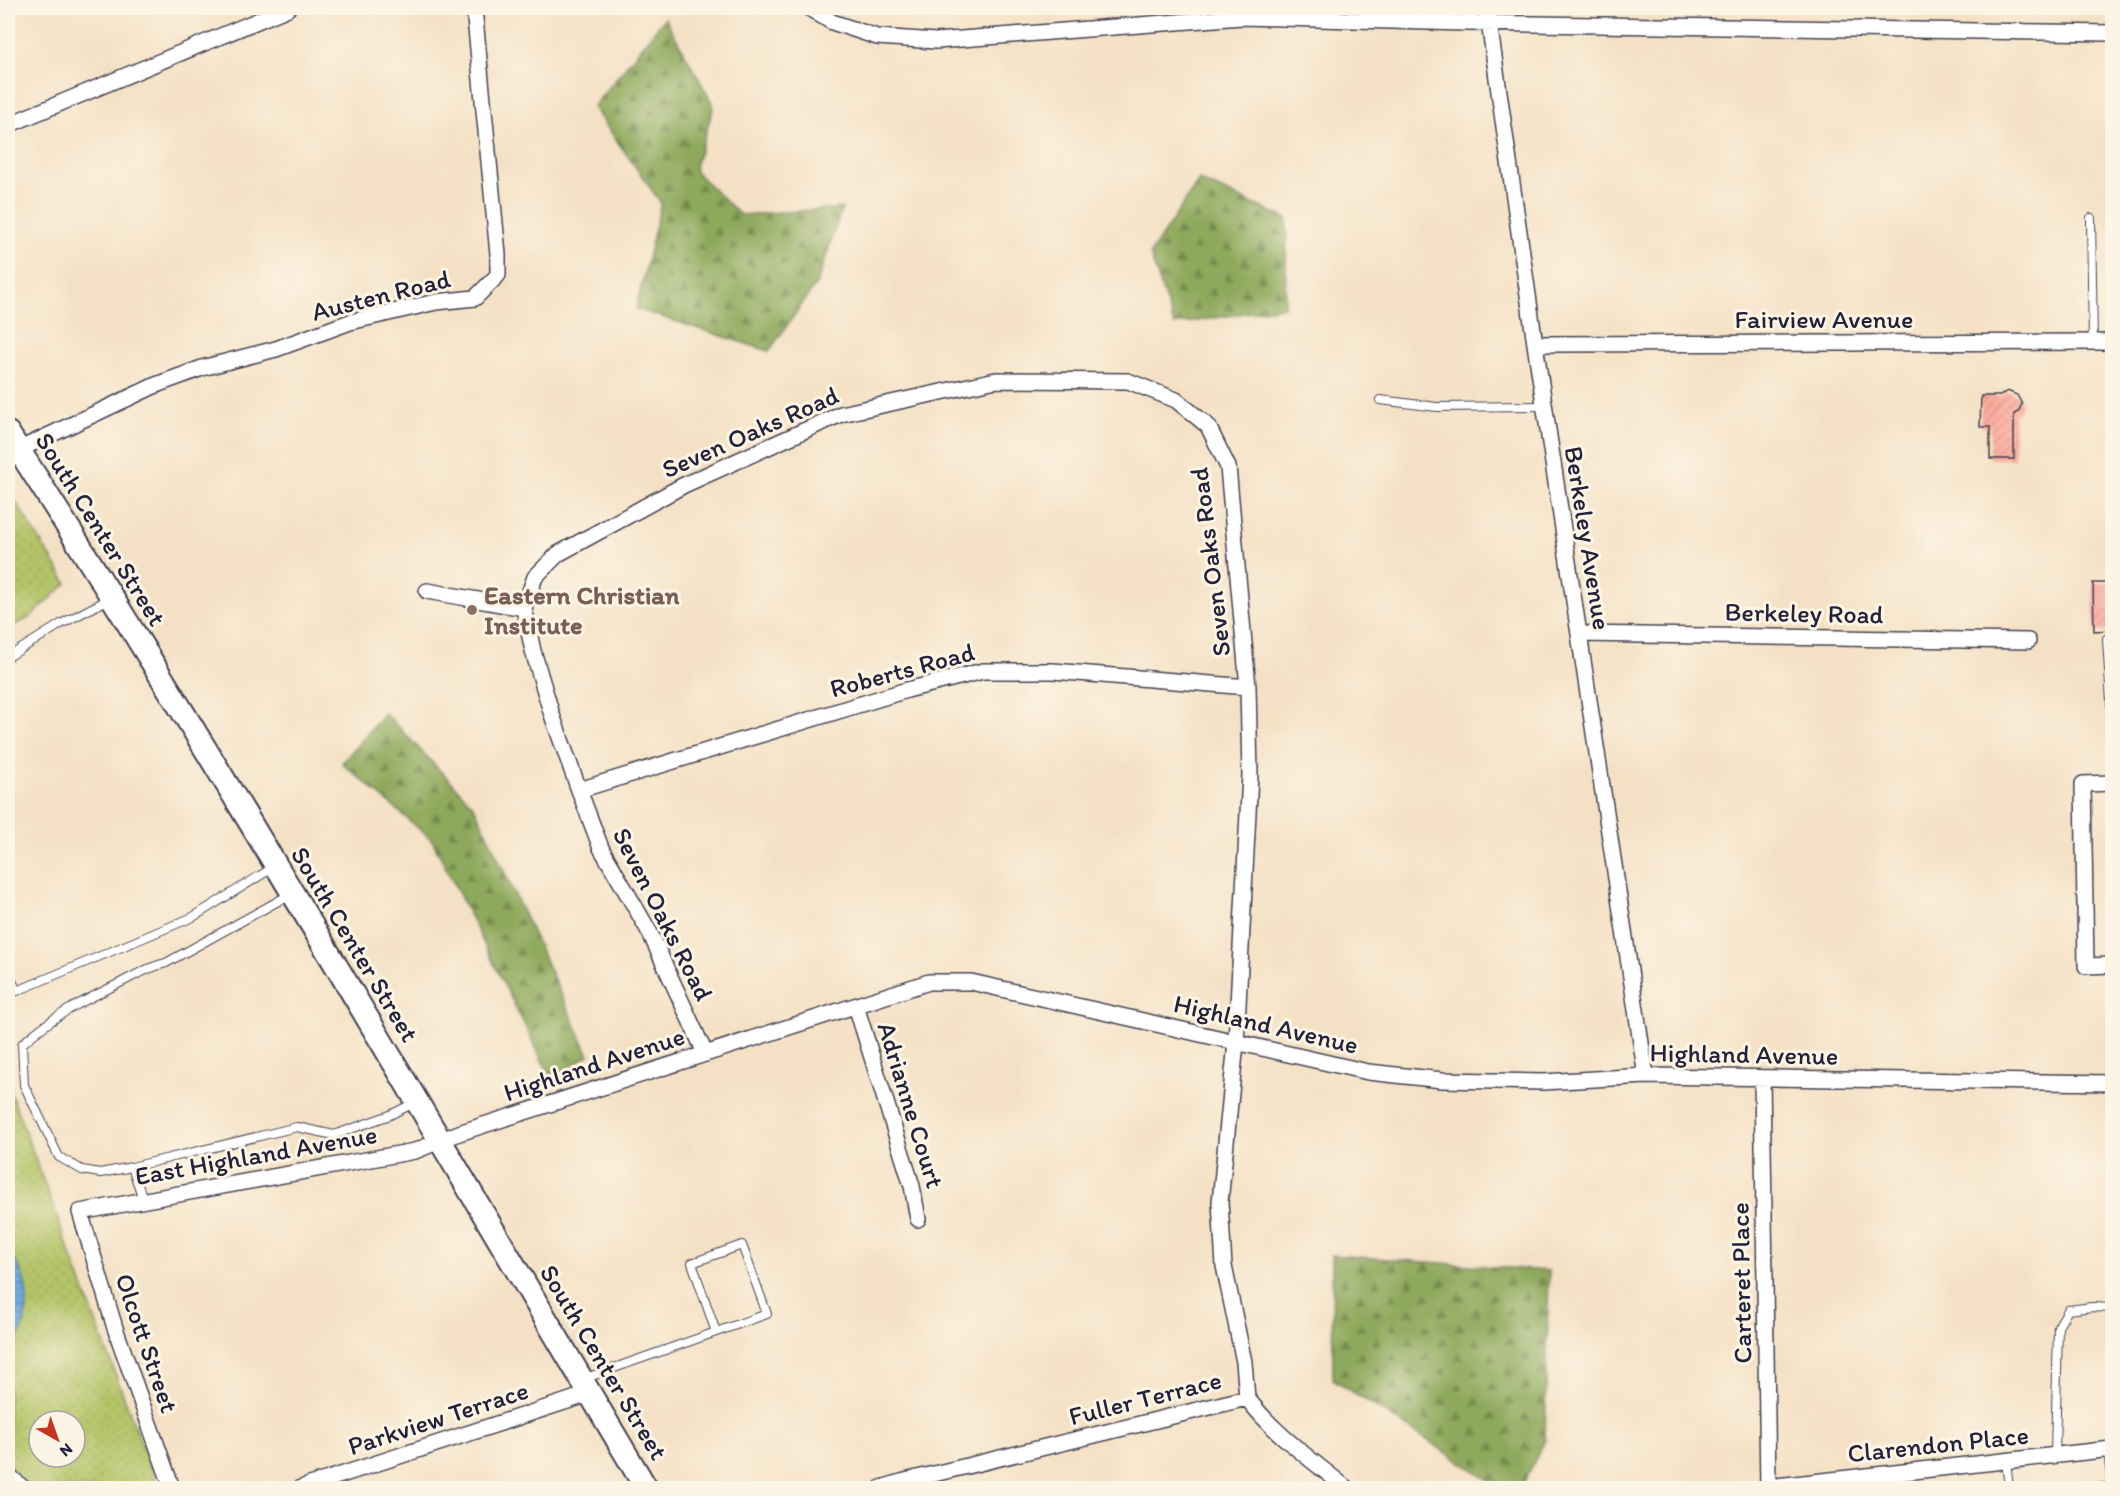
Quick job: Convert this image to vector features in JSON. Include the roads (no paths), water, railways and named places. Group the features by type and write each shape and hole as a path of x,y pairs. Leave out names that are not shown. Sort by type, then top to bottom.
{"main road":[{"name":"South Center Street","path":"13,442 112,598 276,866 646,1488"}],"street":[{"path":"8,125 288,8"},
{"name":"Austen Road","path":"13,442 202,368 276,349 350,322 436,302 475,298 498,275 498,254 474,8"},
{"path":"809,8 832,22 877,38 936,41 1241,16 1489,15 2112,33"},
{"name":"Berkeley Avenue","path":"1489,15 1544,406 1646,1076"},
{"name":"Fairview Avenue","path":"1535,344 2112,342"},
{"name":"Seven Oaks Road","path":"705,1053 650,933 601,848 579,790 542,683 524,608 535,577 558,554 684,485 841,414 996,380 1128,381 1176,400 1208,426 1228,467 1248,687 1250,775 1236,1043"},
{"path":"427,591 524,608"},
{"name":"Berkeley Road","path":"1579,634 2028,641"},
{"name":"Roberts Road","path":"579,790 907,690 983,671 1053,670 1248,687"},
{"path":"2112,783 2083,784 2086,966 2112,965"},
{"name":"Highland Avenue","path":"439,1141 929,982 971,982 1368,1072 1442,1080 1543,1082 1646,1076 2112,1083"},
{"name":"Adrianne Court","path":"856,1006 912,1186 918,1219"},
{"name":"Fuller Terrace","path":"881,1488 1247,1398 1244,1362 1224,1266 1220,1202 1236,1043"},
{"name":"Carteret Place","path":"1762,1078 1768,1488"},
{"name":"East Highland Avenue","path":"80,1212 415,1151 439,1141"},
{"name":"Olcott Street","path":"80,1212 115,1328 172,1488"},
{"name":"Parkview Terrace","path":"301,1488 585,1386"},
{"path":"1247,1398 1260,1416 1275,1430 1346,1488"},
{"name":"Clarendon Place","path":"1768,1488 2110,1450"},
{"path":"8,1475 22,1488"}],"lane":[{"path":"2091,218 2093,342"},
{"path":"1380,399 1437,407 1544,406"},
{"path":"8,657 61,624 112,598"},
{"path":"2112,638 2107,639 2112,718"},
{"path":"8,973 17,990 56,976 193,917 276,866"},
{"path":"292,893 166,963 151,966 75,1004 43,1025 22,1044 24,1085 59,1157 82,1170 100,1173 297,1128 334,1135 390,1115 416,1102"},
{"path":"132,1167 142,1199"},
{"path":"585,1386 716,1332 767,1314 742,1245 692,1263 716,1332"},
{"path":"2055,1455 2058,1327 2068,1310 2092,1307 2112,1308"},
{"path":"2110,1450 2112,1488"},
{"path":"2006,1461 2009,1488"}],"water":[{"path":"8,1250 23,1276 27,1299 25,1319 19,1337 8,1352"}],"place":[{"name":"Eastern Christian Institute","path":"472,610"}]}
